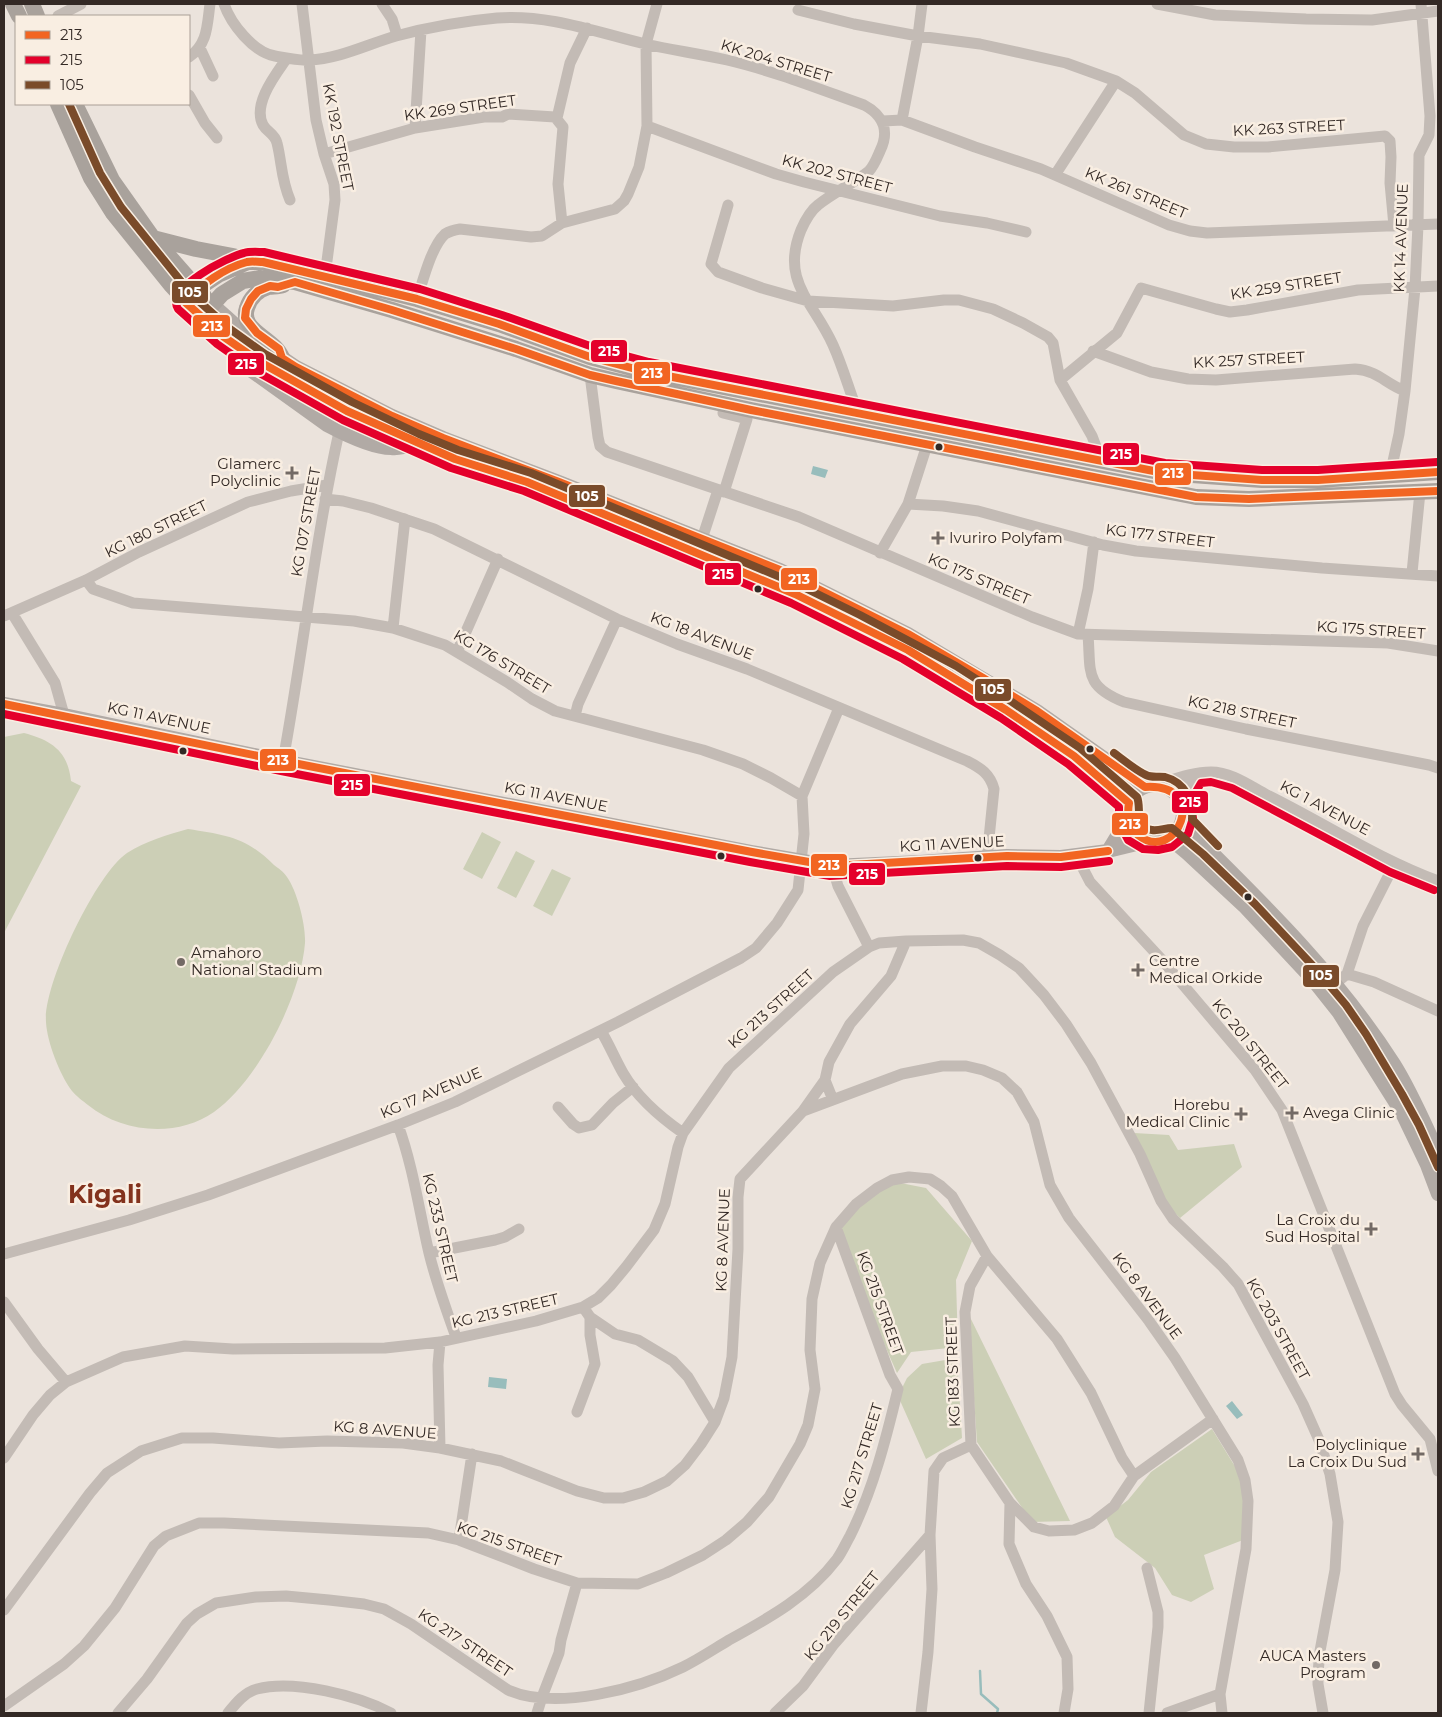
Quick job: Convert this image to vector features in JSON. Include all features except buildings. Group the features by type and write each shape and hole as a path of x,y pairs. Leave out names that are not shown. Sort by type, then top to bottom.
{"highway":[{"path":"58,105 91,178 113,213 185,302 201,317 222,294 250,279 260,278 295,282 516,349 590,375 927,445 1196,497 1249,499 1438,491"},
{"path":"75,105 112,180 153,238 212,304"},
{"path":"153,238 233,256 248,262 269,263 325,276 417,300 499,324 594,358 695,382 1164,473 1262,480 1318,480 1438,472"},
{"path":"185,302 197,288 218,275 248,262"},
{"path":"282,358 279,349 250,326 245,318 246,309 258,291 270,286 278,287 295,282"},
{"path":"590,375 594,358"},
{"path":"1194,475 1196,497"}],"main road":[{"path":"212,304 240,329 296,367 392,416 780,570 908,634 1037,711 1148,787"},
{"path":"201,317 224,337 260,362 347,412 415,443 455,459 527,482 796,594 917,655 1006,710 1074,756 1129,803"},
{"path":"224,337 246,366 327,425 381,448 402,447 415,443"},
{"name":"KG 11 AVENUE","path":"4,704 64,714 283,761 832,866 1007,856 1076,855 1108,851 1150,841"},
{"path":"1160,786 1168,788 1180,800 1183,815 1182,823 1168,838 1159,841 1150,841 1135,833 1130,826 1128,818 1129,803 1133,796 1148,787 1160,786"},
{"path":"1108,851 1128,818"},
{"path":"1182,823 1341,978 1368,1026 1395,1066 1438,1152"},
{"path":"1168,838 1188,853 1244,906 1312,979 1340,1013 1402,1113 1428,1165 1438,1194"}],"street":[{"path":"60,15 81,4"},
{"path":"190,56 200,48 207,28 210,4"},
{"name":"KK 204 STREET","path":"224,4 242,32 261,51 273,56 309,60 338,54 397,35 420,30 499,18 542,19 587,28 646,44 728,60 776,74 864,105 872,109 884,125"},
{"name":"KK 192 STREET","path":"302,4 316,120 324,154 334,184 335,200 325,276"},
{"path":"382,4 392,19 397,35"},
{"path":"417,300 432,255 443,236 450,231 460,229 531,237 542,236 562,222 615,209 624,201 639,167 647,126 646,44 657,4"},
{"path":"902,120 922,4"},
{"path":"1157,4 1215,15 1306,19 1372,20 1421,9 1438,11"},
{"name":"KK 14 AVENUE","path":"1390,475 1399,434 1405,391 1415,288 1419,155 1429,135 1434,116 1421,9"},
{"name":"KK 263 STREET","path":"798,10 854,24 918,36 980,44 1066,63 1116,81 1136,94 1184,135 1206,144 1234,147 1268,147 1385,136 1390,141 1390,183 1394,226"},
{"path":"562,222 558,184 563,127 557,118 570,63 587,28"},
{"path":"415,128 420,30"},
{"path":"200,48 213,76"},
{"path":"287,58 265,92 260,112 262,124 277,140 282,180 290,200"},
{"path":"1055,175 1116,81"},
{"path":"190,97 205,123 217,138"},
{"name":"KK 269 STREET","path":"324,154 415,128 484,117 502,118 508,114 557,118"},
{"name":"KK 261 STREET","path":"884,125 902,120 1055,175 1169,225 1190,231 1207,233 1438,224"},
{"path":"858,413 832,343 795,276 794,259 800,231 807,217 818,205 870,170 883,145 884,125"},
{"name":"KK 202 STREET","path":"647,126 776,174 940,216 987,223 1026,232"},
{"path":"728,205 711,264 718,272 762,288 808,301 893,306 944,300 971,302 993,310 1048,337 1052,344 1060,380 1092,436 1101,460"},
{"path":"1415,288 1438,286"},
{"name":"KK 259 STREET","path":"1060,380 1117,333 1141,288 1230,312 1358,290 1415,288"},
{"name":"KK 257 STREET","path":"1093,351 1150,372 1188,379 1216,380 1355,369 1374,373 1393,387 1405,391"},
{"name":"KG 175 STREET","path":"590,375 598,438 600,446 607,452 799,518 1032,617 1083,634 1388,643 1431,648 1438,651"},
{"path":"702,539 747,419 723,413 725,404"},
{"name":"KG 107 STREET","path":"283,761 324,499 340,432"},
{"path":"880,553 908,504 927,445"},
{"name":"KG 180 STREET","path":"8,614 86,580 139,552 248,502 291,491 327,485"},
{"path":"1412,573 1420,492"},
{"name":"KG 18 AVENUE","path":"324,499 343,501 405,519 434,530 498,559 616,619 677,644 747,669 967,761 983,770 991,778 994,789 987,858"},
{"name":"KG 177 STREET","path":"908,504 978,511 1094,542 1136,551 1322,568 1438,576"},
{"path":"393,628 405,519"},
{"name":"KG 218 STREET","path":"1094,542 1083,634 1092,679 1098,688 1109,696 1124,702 1246,729 1375,753 1438,768"},
{"path":"457,652 498,559"},
{"name":"KG 176 STREET","path":"86,580 93,589 133,603 354,621 393,628 445,645 532,699 555,710 703,750 743,764 802,796"},
{"path":"8,614 55,683 64,714"},
{"path":"576,716 578,704 616,619"},
{"path":"800,860 804,834 802,796 839,708"},
{"name":"KG 1 AVENUE","path":"1148,787 1196,774 1211,772 1223,774 1236,779 1395,863 1438,881"},
{"path":"1180,800 1196,774"},
{"name":"KG 201 STREET","path":"1076,855 1090,882 1163,961 1255,1070 1282,1110 1395,1394 1402,1406 1430,1439 1438,1471"},
{"name":"KG 17 AVENUE","path":"4,1254 120,1223 208,1195 398,1125 455,1102 602,1030 741,958 756,948 777,923 798,890 800,860"},
{"path":"1395,863 1363,926 1341,978 1363,978 1438,1011"},
{"path":"832,866 838,886 869,947"},
{"path":"803,1111 825,1080 829,1062 850,1024 891,976 906,940"},
{"name":"KG 203 STREET","path":"869,947 879,943 906,940 963,940 979,943 1019,968 1044,995 1066,1024 1091,1063 1140,1154 1161,1201 1173,1219 1238,1284 1303,1404 1319,1440 1330,1474 1338,1522 1335,1570 1320,1651 1318,1673 1323,1713"},
{"name":"KG 213 STREET","path":"4,1458 33,1415 50,1395 66,1382 123,1358 185,1346 233,1349 385,1348 440,1342 456,1337 536,1322 583,1307 598,1298 611,1285 654,1230 665,1204 683,1133 729,1068 833,972 869,947"},
{"path":"602,1030 623,1073 633,1087 650,1106 683,1133"},
{"name":"KG 8 AVENUE","path":"4,1610 90,1493 107,1473 141,1451 182,1438 212,1438 280,1443 327,1441 403,1443 440,1448 501,1462 577,1491 604,1498 623,1498 644,1492 667,1481 685,1465 715,1422 724,1398 732,1357 740,1179 803,1111 902,1074 942,1066 966,1066 984,1070 1002,1078 1017,1092 1034,1122 1050,1185 1070,1218 1175,1358 1238,1460 1248,1501 1246,1549 1220,1694 1222,1713"},
{"path":"825,1080 833,1100"},
{"path":"558,1107 579,1128 592,1126 613,1103 633,1087"},
{"name":"KG 233 STREET","path":"398,1125 408,1152 429,1253 441,1298 456,1337"},
{"name":"KG 215 STREET","path":"4,1706 64,1664 84,1646 115,1608 154,1546 166,1536 199,1523 428,1533 460,1540 534,1569 577,1582 638,1584 666,1573 703,1555 726,1540 746,1522 769,1497 800,1444 808,1425 814,1389 810,1350 812,1299 820,1263 836,1227 856,1204 877,1188 892,1180 909,1177 930,1179 952,1196 987,1256"},
{"name":"KG 215 STREET","path":"836,1227 890,1375 898,1389"},
{"path":"429,1253 500,1238 519,1229"},
{"path":"987,1256 1056,1339 1091,1393 1122,1458 1134,1476"},
{"name":"KG 183 STREET","path":"921,1713 928,1652 932,1590 930,1535 934,1471 943,1458 971,1445 965,1312 970,1286 987,1256"},
{"path":"5,1307 66,1382"},
{"path":"583,1307 590,1317 614,1334 638,1340 673,1361 688,1377 715,1422"},
{"path":"578,1412 595,1364 590,1335 590,1317"},
{"path":"440,1342 438,1374 440,1448"},
{"name":"KG 217 STREET","path":"118,1713 147,1679 187,1623 197,1614 216,1603 256,1597 286,1596 329,1600 364,1604 384,1609 411,1624 518,1695 567,1699 622,1690 690,1663 770,1618 797,1600 817,1582 838,1558 868,1495 888,1432 898,1389"},
{"path":"971,1445 1010,1503 1034,1527 1049,1531 1074,1530 1092,1523 1114,1506 1134,1476 1213,1419"},
{"path":"460,1540 472,1454"},
{"path":"1010,1503 1009,1544 1026,1584 1047,1616 1067,1657 1068,1689 1064,1713"},
{"name":"KG 219 STREET","path":"775,1713 803,1686 834,1644 930,1535"},
{"path":"1147,1568 1158,1612 1149,1713"},
{"path":"537,1713 559,1653 577,1582"},
{"path":"228,1713 242,1697 256,1689 278,1686 344,1695 362,1700 391,1713"},
{"path":"1167,1713 1220,1694"}],"green space":[{"path":"24,733 42,739 56,748 66,762 71,781 81,786 4,933 4,737"},
{"name":"Amahoro National Stadium","path":"188,829 214,833 245,843 283,872 291,883 297,899 302,918 305,943 302,964 286,1012 261,1059 246,1080 214,1112 199,1120 167,1129 150,1129 117,1122 102,1114 72,1091 59,1067 49,1039 46,1022 47,1005 62,958 74,932 87,906 114,865 127,853 142,845"},
{"path":"482,832 501,842 482,879 463,869"},
{"path":"516,851 535,861 516,898 497,888"},
{"path":"552,869 571,878 552,916 533,906"},
{"path":"1134,1133 1169,1135 1178,1150 1234,1144 1242,1167 1180,1218 1164,1203"},
{"path":"885,1180 926,1188 972,1241 956,1280 958,1347 911,1352 897,1373 834,1231"},
{"path":"968,1313 1070,1521 1032,1522 977,1442"},
{"path":"957,1358 962,1438 926,1459 898,1396 907,1378 922,1364"},
{"path":"1212,1429 1239,1473 1249,1504 1243,1540 1204,1555 1214,1589 1191,1602 1172,1595 1155,1568 1115,1537 1106,1517 1128,1500 1151,1472"}],"water":[{"path":"813,466 828,470 825,478 811,474"},
{"path":"489,1377 507,1379 506,1389 488,1387"},
{"path":"1232,1401 1243,1415 1237,1419 1226,1406"}],"waterway":[{"path":"980,1671 981,1694 998,1709 997,1713"}],"transit line":[{"name":"105","path":"69,105 100,173 121,207 192,295 230,329 265,354 352,402 419,434 458,450 531,473 799,585 956,666 1080,748 1137,797 1142,825 1152,830 1172,828 1203,854 1255,904 1314,967 1346,1005 1366,1034 1419,1125 1438,1167"},
{"name":"215","path":"1434,890 1390,872 1232,788 1211,782 1201,783 1190,802 1193,818 1188,834 1172,847 1158,850 1143,849 1128,840 1119,823 1119,807 1068,764 1001,718 903,659 791,603 524,491 451,468 343,420 254,370 217,344 178,309 176,301 189,283 225,260 244,253 264,252 420,289 593,347 649,362 1165,463 1262,470 1318,470 1437,462"},
{"name":"213","path":"1438,472 1318,480 1262,480 1164,473 647,372 590,357 499,324 417,299 263,262 247,262 230,268 198,289 185,302 224,337 260,362 347,411 455,459 527,482 795,594 908,650 1006,710 1074,756 1129,803 1128,816 1132,828 1138,835 1152,842 1165,840 1175,832 1181,821 1182,809 1178,797 1165,789 1145,787 1037,711 983,678 908,634 780,570 443,438 392,416 296,367 282,358 279,349 257,333 245,318 246,309 251,299 258,291 270,286 278,287 295,282 516,349 590,375 751,410 1196,497 1249,499 1438,491"},
{"name":"213","path":"4,704 283,761 832,866 1007,856 1061,857 1108,851"},
{"name":"215","path":"4,714 281,771 830,876 1007,866 1061,867 1109,861"},
{"name":"105","path":"1114,753 1146,775 1165,777 1178,783 1189,799 1192,819 1218,846"}],"place":[{"name":"Glamerc Polyclinic","path":"292,473"},
{"name":"Ivuriro Polyfam","path":"938,538"},
{"name":"Amahoro National Stadium","path":"181,962"},
{"name":"Centre Medical Orkide","path":"1138,970"},
{"name":"Avega Clinic","path":"1292,1113"},
{"name":"Horebu Medical Clinic","path":"1241,1114"},
{"name":"La Croix du Sud Hospital","path":"1371,1229"},
{"name":"Polyclinique La Croix Du Sud","path":"1418,1454"},
{"name":"AUCA Masters Program","path":"1376,1665"}],"district":[{"name":"Kigali","path":"105,1194"}]}
